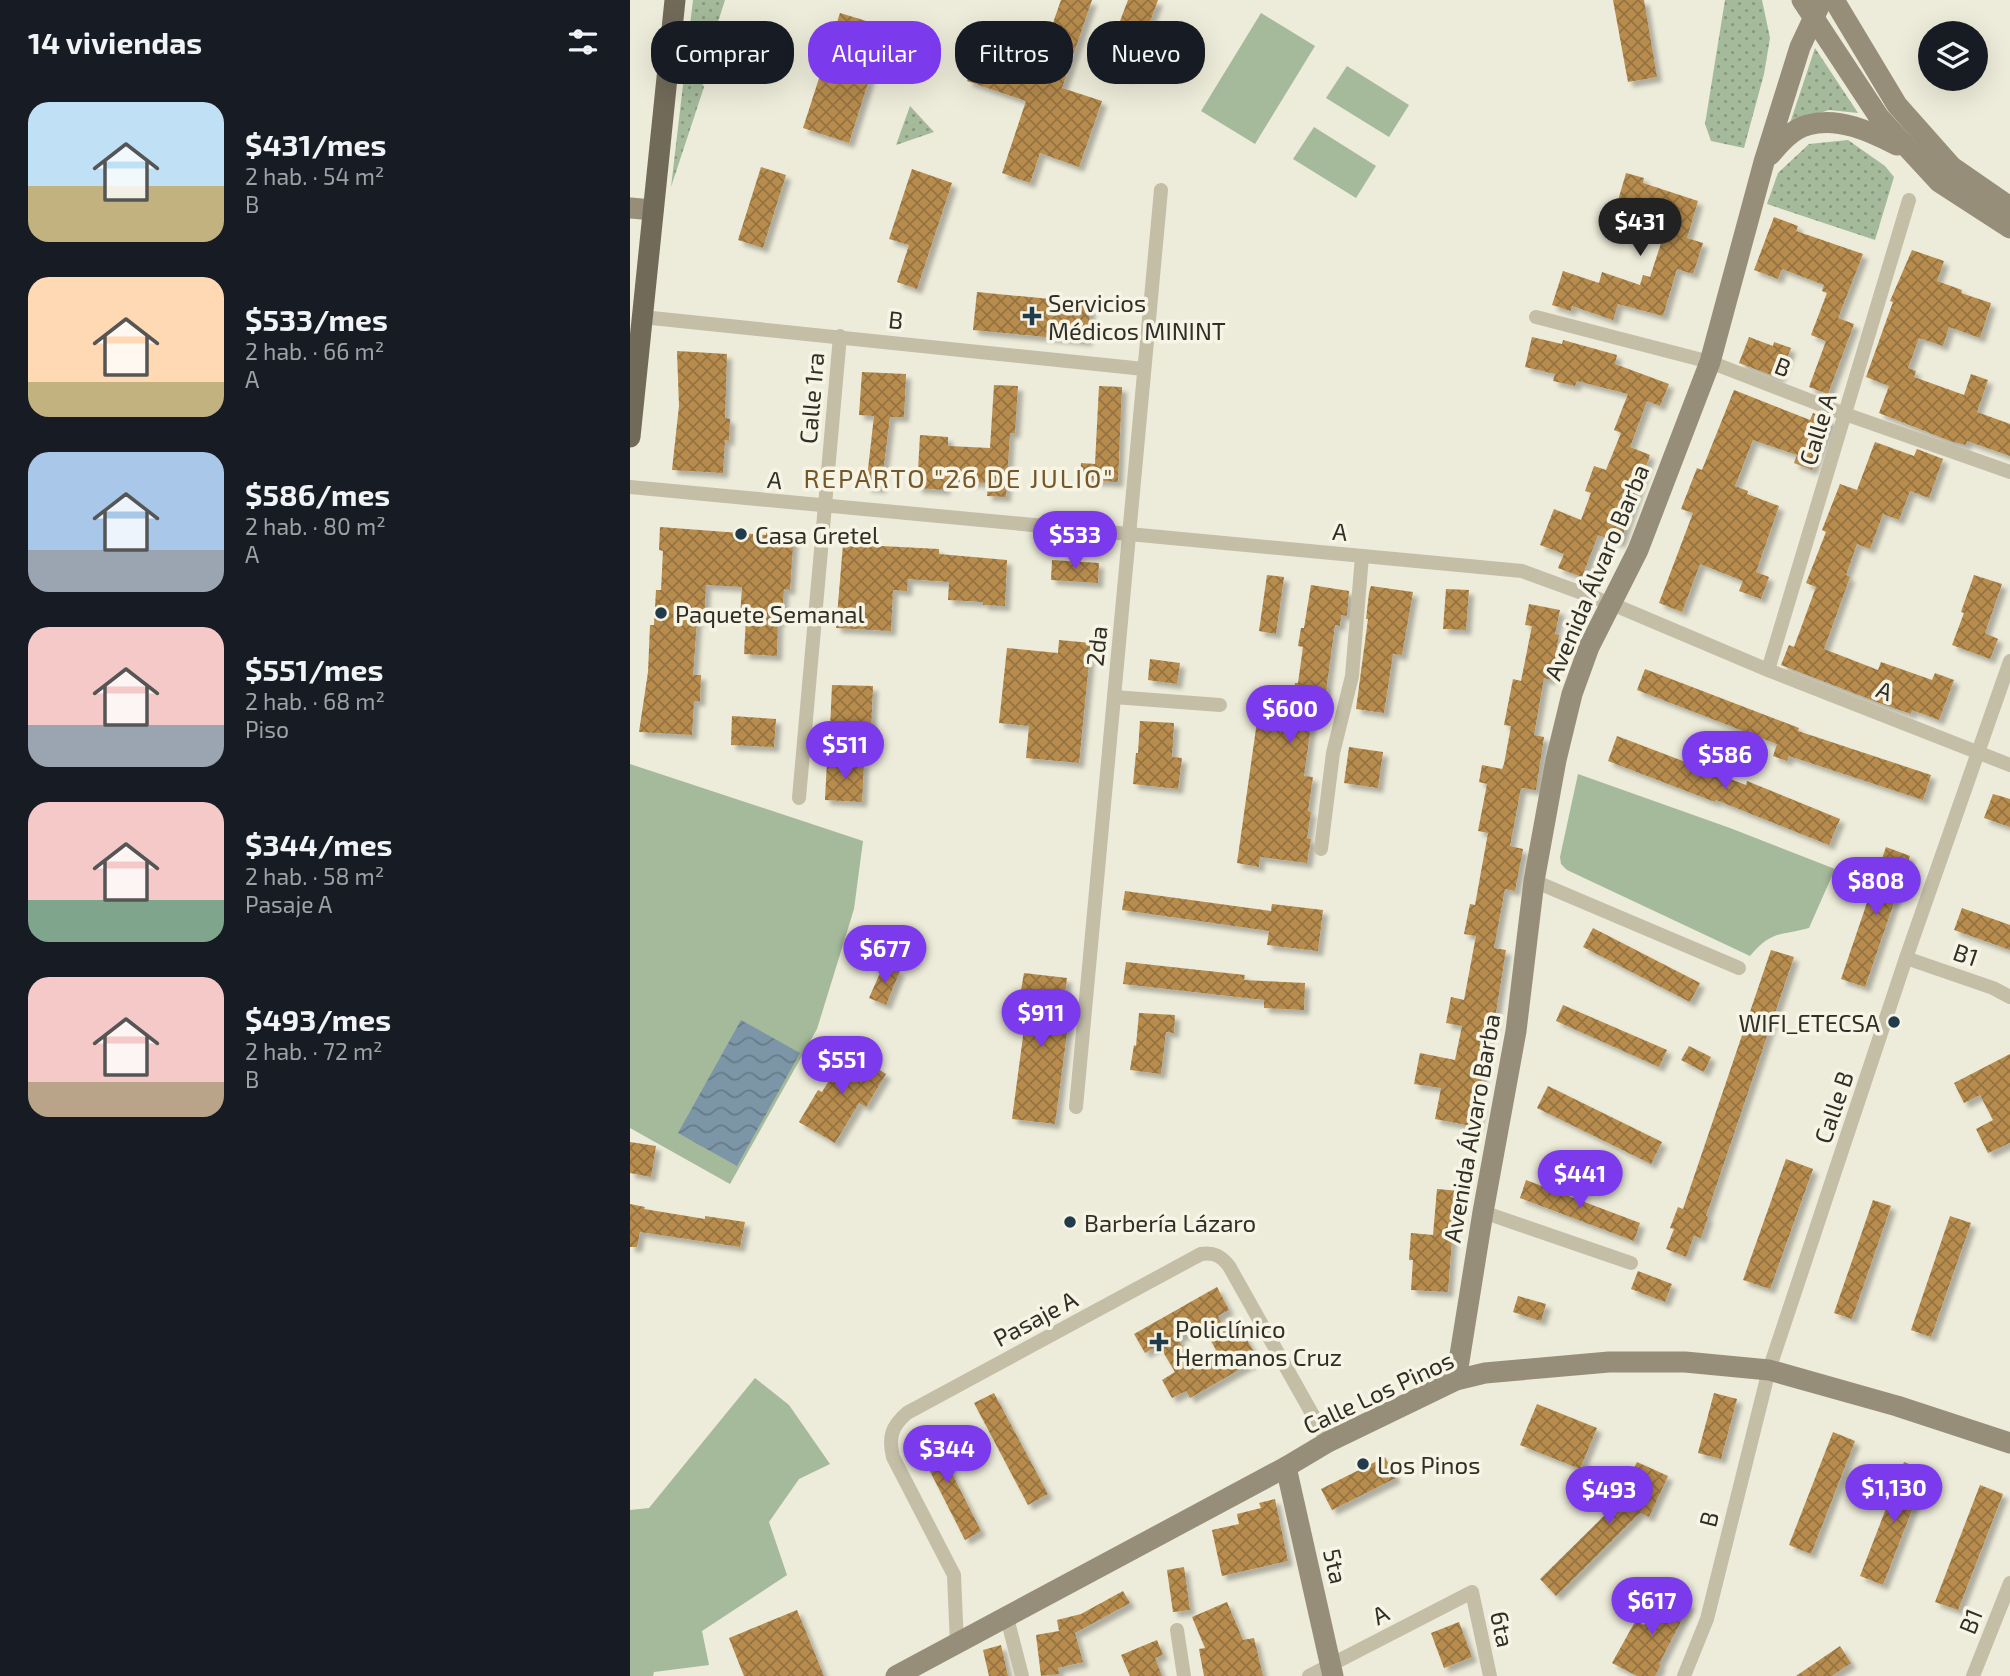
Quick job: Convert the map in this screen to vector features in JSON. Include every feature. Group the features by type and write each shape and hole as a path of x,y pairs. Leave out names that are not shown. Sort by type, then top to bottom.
{"main road":[{"path":"630,436 675,0"}],"street":[{"path":"1802,0 1818,9 1879,117 1939,182 2010,228"},
{"name":"Avenida Álvaro Barba","path":"1800,47 1802,0"},
{"path":"1834,0 1897,105 1952,167 2010,207"},
{"name":"Avenida Álvaro Barba","path":"1456,1380 1516,1031 1534,881 1556,760 1572,694 1589,648 1638,550 1710,362 1764,162 1800,47 1818,9"},
{"path":"1764,162 1785,138 1808,125 1844,123 1877,134 1913,154"},
{"name":"2da","path":"1076,1107 1161,190"},
{"name":"Calle A","path":"1768,670 1909,200"},
{"path":"630,208 653,210"},
{"name":"B","path":"642,317 1144,369"},
{"name":"B","path":"1536,317 1710,362 1845,414 2010,472"},
{"name":"Calle 1ra","path":"799,798 839,336"},
{"name":"A","path":"630,487 1522,571 1612,604 1768,670 1947,738 2010,765"},
{"path":"1321,849 1333,753 1352,676 1362,556"},
{"name":"Calle B","path":"1769,1370 1906,958 2010,661"},
{"path":"1114,697 1220,705"},
{"path":"1534,881 1739,968"},
{"name":"B1","path":"1906,958 1993,988 2010,997"},
{"path":"1483,1212 1631,1263"},
{"name":"Pasaje A","path":"957,1645 954,1575 893,1457 890,1445 891,1433 897,1421 907,1413 1209,1252 1217,1255 1229,1266 1328,1442"},
{"name":"Calle Los Pinos","path":"896,1676 1328,1442 1456,1380 1485,1373 1609,1362 1685,1362 1769,1370 1897,1406 2010,1443"},
{"name":"B","path":"1684,1676 1707,1619 1769,1370"},
{"name":"5ta","path":"1286,1467 1332,1670"},
{"name":"B1","path":"1973,1676 2010,1583"},
{"name":"A","path":"1309,1676 1332,1670 1472,1592"},
{"name":"6ta","path":"1472,1592 1490,1676"},
{"path":"1007,1618 1022,1676"},
{"path":"1177,1630 1184,1676"}],"green space":[{"path":"693,0 725,0 718,21 691,21"},
{"path":"1725,0 1762,0 1770,38 1764,74 1744,148 1711,141 1705,124"},
{"path":"1261,13 1315,46 1255,144 1201,111"},
{"path":"1815,48 1858,113 1829,110 1790,123"},
{"path":"1347,66 1409,105 1389,137 1326,98"},
{"path":"683,84 702,84 704,87 671,187"},
{"path":"910,106 934,132 896,145"},
{"path":"1314,127 1376,166 1356,198 1293,159"},
{"path":"1848,140 1885,166 1894,177 1875,240 1767,204 1778,173 1809,144"},
{"path":"630,764 863,841 854,909 817,1029 730,1184 630,1128"},
{"path":"1578,774 1835,869 1809,928 1771,938 1750,956 1567,870 1561,864 1560,857"},
{"path":"755,1378 789,1405 830,1464 799,1479 769,1522 787,1575 702,1631 709,1665 654,1672 653,1676 630,1676 630,1510 649,1508"}],"water":[{"path":"741,1020 800,1053 737,1166 678,1133"}],"building":[{"path":"1061,0 1092,0 1073,56 1073,21 1054,21"},
{"path":"1128,0 1158,0 1150,21 1120,21"},
{"path":"1613,0 1644,0 1657,77 1628,82"},
{"path":"840,13 866,21 837,21"},
{"path":"817,84 868,84 849,143 803,128"},
{"path":"976,84 1063,84 1062,88 1102,101 1079,167 1040,153 1030,183 1002,173 1026,101"},
{"path":"761,167 786,175 763,248 738,240"},
{"path":"912,169 952,183 917,289 897,282 909,245 889,239"},
{"path":"1626,173 1644,178 1643,183 1698,201 1687,238 1703,243 1693,274 1677,269 1663,316 1618,304 1613,320 1572,306 1571,311 1552,305 1563,271 1599,283 1602,272 1640,285 1643,275 1650,277 1668,222 1617,204"},
{"path":"1774,217 1798,226 1796,231 1863,254 1838,318 1854,324 1828,394 1809,387 1826,341 1811,335 1827,293 1822,291 1824,285 1782,269 1778,279 1754,270"},
{"path":"1912,250 1944,261 1937,281 1991,303 1980,338 1949,327 1943,346 1919,338 1908,368 1916,371 1914,377 1964,395 1971,374 1988,380 1977,412 2010,424 2010,456 1967,441 1966,445 1950,441 1879,413 1889,386 1866,377 1893,302 1890,301"},
{"name":"Servicios Médicos MININT","path":"977,292 1091,303 1087,341 973,330"},
{"path":"1532,337 1562,344 1563,340 1617,355 1615,364 1669,384 1660,406 1647,401 1630,447 1650,455 1620,543 1598,535 1582,577 1558,568 1564,554 1540,545 1554,509 1581,520 1591,493 1585,491 1594,466 1606,470 1621,433 1614,430 1628,394 1577,381 1575,386 1553,381 1555,374 1525,367"},
{"path":"1749,337 1773,346 1774,342 1791,348 1779,378 1739,363"},
{"path":"677,351 727,354 725,418 730,419 729,441 725,440 723,473 672,470 679,406"},
{"path":"862,372 906,374 904,417 890,417 881,488 866,487 874,416 859,415"},
{"path":"994,385 1018,386 1015,433 1010,433 1006,497 987,496 988,483 946,481 945,490 917,488 920,435 948,437 948,446 990,448"},
{"path":"1099,386 1122,387 1118,482 1080,480 1081,463 1095,464"},
{"path":"1734,390 1810,420 1813,413 1831,420 1812,470 1794,463 1797,455 1753,440 1735,486 1748,491 1747,494 1779,506 1756,572 1769,577 1761,599 1739,591 1743,581 1700,564 1682,612 1659,603 1693,513 1681,509 1697,468 1702,470"},
{"path":"1875,442 1914,456 1917,449 1943,459 1929,498 1910,491 1899,520 1883,514 1870,549 1857,544 1846,575 1850,577 1824,649 1878,670 1881,662 1932,680 1935,673 1954,680 1939,720 1912,710 1911,714 1882,704 1781,665 1789,645 1794,647 1816,587 1806,583 1826,532 1822,530 1840,484 1857,490"},
{"path":"660,527 766,535 767,529 794,531 790,590 784,589 782,620 778,620 777,656 744,654 746,618 740,617 742,587 706,585 704,620 697,619 693,675 701,675 700,701 694,701 692,735 639,732 648,672 650,625 654,625 656,590 661,590 663,551 659,550"},
{"path":"843,544 939,549 939,554 1007,560 1005,606 948,600 949,582 908,579 907,591 893,590 891,631 836,628"},
{"path":"1052,560 1099,563 1098,583 1051,580"},
{"path":"1267,575 1284,577 1276,634 1259,631"},
{"path":"1974,575 2002,584 1985,633 1998,639 1990,659 1952,645"},
{"path":"1311,585 1349,591 1347,616 1341,615 1340,626 1335,625 1324,706 1314,704 1304,776 1313,777 1308,811 1311,812 1307,838 1311,839 1307,863 1260,857 1259,867 1237,863 1261,693 1293,698 1303,647 1298,646 1301,628 1304,628"},
{"path":"1371,586 1413,592 1402,655 1393,654 1384,713 1356,709"},
{"path":"1446,589 1469,590 1466,630 1443,629"},
{"path":"1529,604 1560,610 1555,634 1559,635 1551,680 1544,678 1534,735 1544,737 1536,790 1521,788 1510,846 1523,849 1515,891 1505,889 1494,948 1506,950 1493,1031 1477,1103 1481,1104 1477,1127 1435,1119 1441,1088 1414,1084 1420,1053 1455,1060 1462,1026 1446,1023 1451,997 1464,1000 1476,936 1464,934 1470,904 1475,905 1488,833 1478,831 1487,784 1479,782 1482,765 1502,769 1504,764 1511,726 1504,725 1513,679 1521,681 1532,626 1525,625"},
{"path":"1059,640 1091,643 1079,763 1026,758 1029,726 999,723 1007,648 1058,653"},
{"path":"1150,659 1180,663 1177,684 1148,680"},
{"path":"1645,669 1799,728 1798,731 1931,775 1923,800 1789,756 1787,761 1773,756 1777,744 1637,690"},
{"path":"832,685 873,686 871,732 830,730"},
{"path":"732,716 776,719 774,747 731,745"},
{"path":"1140,721 1174,723 1172,757 1182,758 1178,789 1133,784"},
{"path":"1617,736 1746,785 1747,781 1840,819 1829,845 1608,761"},
{"path":"1349,747 1383,752 1378,788 1344,783"},
{"path":"827,761 864,763 862,802 825,800"},
{"path":"1993,794 2010,799 2010,827 1984,818"},
{"path":"1886,847 1910,856 1865,987 1841,979"},
{"path":"1125,891 1271,911 1272,904 1323,910 1318,951 1267,945 1269,931 1122,910"},
{"path":"1962,908 2010,925 2010,950 1954,930"},
{"path":"1593,928 1700,983 1690,1002 1583,947"},
{"path":"1771,950 1794,957 1706,1216 1708,1217 1701,1238 1694,1236 1686,1257 1666,1249 1674,1229 1670,1228 1678,1207 1683,1209"},
{"path":"1126,962 1245,975 1244,980 1305,983 1304,1010 1264,1008 1264,1000 1123,984"},
{"path":"884,964 900,971 886,1005 869,998"},
{"path":"1024,973 1067,978 1063,1009 1070,1010 1055,1124 1012,1119 1024,1029 1021,1029 1025,990 1021,990"},
{"path":"1563,1005 1667,1050 1659,1067 1556,1021"},
{"path":"1139,1013 1175,1015 1174,1033 1166,1032 1161,1074 1130,1070 1134,1045 1136,1046"},
{"path":"1689,1046 1711,1057 1704,1072 1681,1060"},
{"path":"848,1050 886,1074 866,1107 859,1103 835,1143 799,1122 818,1090 822,1092"},
{"path":"2010,1054 2010,1143 1988,1153 1976,1129 1993,1120 1980,1095 1964,1103 1954,1083"},
{"path":"1548,1086 1662,1142 1651,1164 1537,1108"},
{"path":"630,1142 656,1146 651,1177 630,1173"},
{"path":"1786,1159 1813,1169 1770,1289 1743,1280"},
{"path":"1526,1180 1640,1223 1634,1241 1520,1198"},
{"path":"1437,1189 1460,1191 1458,1212 1454,1212 1448,1292 1411,1290 1411,1233 1433,1235"},
{"path":"1873,1200 1891,1206 1852,1319 1834,1313"},
{"path":"630,1204 645,1207 644,1209 705,1219 705,1216 745,1222 740,1247 640,1232 637,1247 630,1247"},
{"path":"1950,1216 1971,1223 1931,1337 1911,1330"},
{"path":"1638,1271 1672,1284 1665,1302 1631,1289"},
{"name":"Policlínico Hermanos Cruz","path":"1217,1287 1229,1310 1218,1316 1231,1340 1243,1333 1258,1359 1190,1398 1186,1391 1172,1398 1162,1380 1175,1372 1159,1345 1145,1353 1134,1334","holes":["1202,1325 1216,1350 1191,1363 1178,1338"]},
{"path":"1518,1296 1546,1304 1541,1321 1513,1312"},
{"path":"994,1393 1048,1494 1028,1505 974,1403"},
{"path":"1714,1393 1737,1399 1721,1459 1698,1453"},
{"path":"1537,1404 1597,1428 1580,1469 1520,1445"},
{"path":"930,1430 981,1531 965,1540 913,1438"},
{"path":"1833,1432 1855,1441 1811,1554 1789,1545"},
{"path":"1385,1457 1396,1478 1332,1510 1321,1489"},
{"path":"1637,1462 1668,1476 1649,1517 1640,1513 1556,1596 1540,1579 1617,1503"},
{"path":"1904,1462 1927,1471 1883,1585 1860,1576"},
{"path":"1980,1485 2003,1494 1958,1610 1935,1602"},
{"path":"1275,1499 1288,1561 1222,1576 1212,1530 1239,1524 1237,1514 1261,1508 1259,1503"},
{"path":"1184,1567 1190,1610 1173,1612 1167,1570"},
{"path":"1662,1590 1690,1604 1655,1676 1637,1676 1612,1663 1636,1620 1644,1625"},
{"path":"1123,1591 1130,1603 1075,1633 1083,1662 1058,1668 1059,1674 1041,1676 1036,1635 1059,1631 1057,1620 1081,1614"},
{"path":"1227,1602 1243,1640 1254,1638 1263,1676 1204,1676 1199,1649 1205,1648 1192,1617"},
{"path":"797,1610 824,1676 744,1676 729,1638"},
{"path":"1459,1622 1472,1657 1444,1668 1431,1633"},
{"path":"1157,1640 1163,1655 1155,1658 1162,1676 1130,1676 1121,1655"},
{"path":"1001,1645 1008,1676 989,1676 983,1650"},
{"path":"1840,1646 1851,1663 1832,1676 1796,1676"}],"place":[{"name":"Servicios Médicos MININT","path":"1032,316"},
{"name":"Casa Gretel","path":"741,534"},
{"name":"Paquete Semanal","path":"661,613"},
{"name":"WIFI_ETECSA","path":"1894,1022"},
{"name":"Barbería Lázaro","path":"1070,1222"},
{"name":"Policlínico Hermanos Cruz","path":"1159,1342"},
{"name":"Los Pinos","path":"1363,1464"}],"district":[{"name":"REPARTO \"26 DE JULIO\"","path":"959,477"}]}
